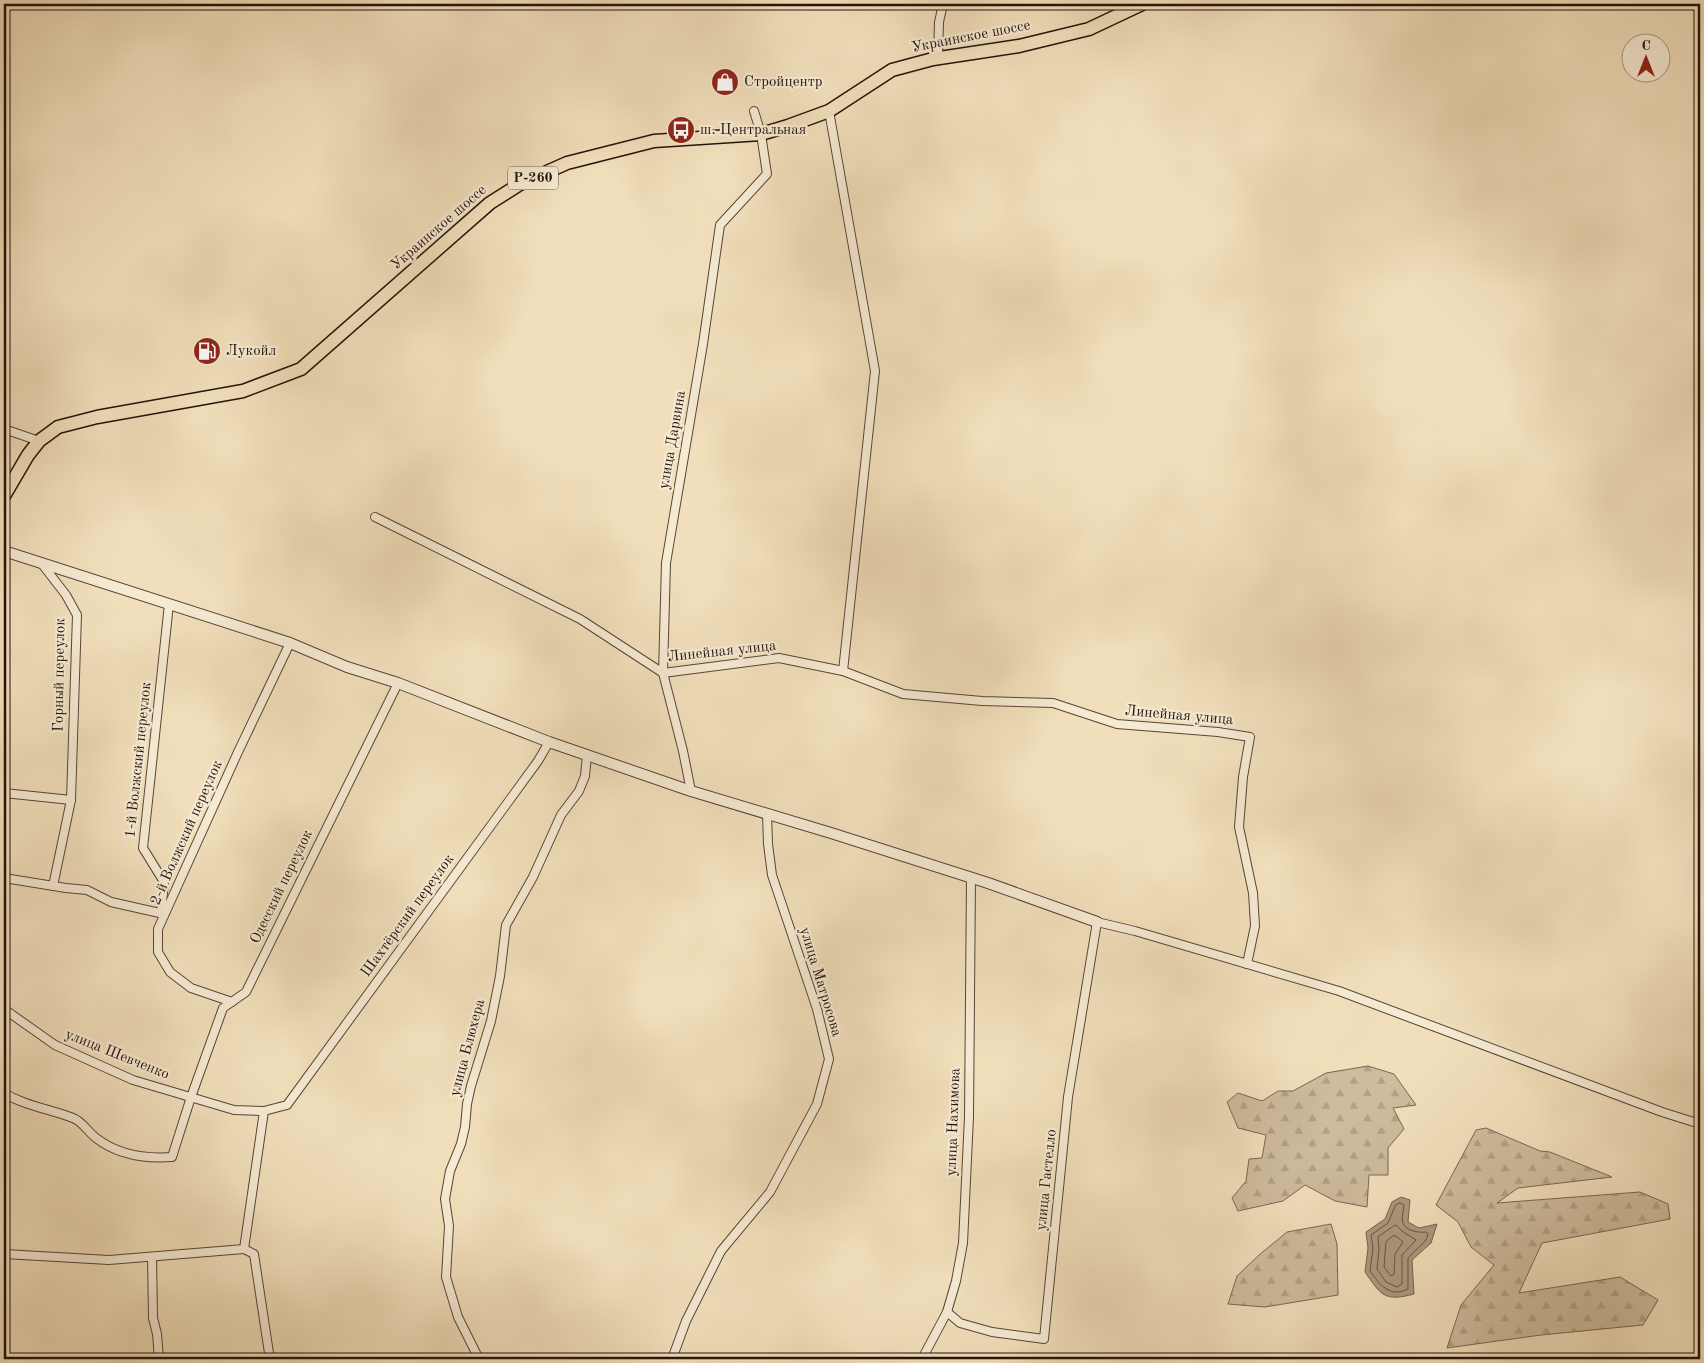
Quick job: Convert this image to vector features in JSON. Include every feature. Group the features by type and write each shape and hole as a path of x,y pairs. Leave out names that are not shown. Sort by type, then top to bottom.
{"highway":[{"name":"Украинское шоссе","path":"4,496 28,455 39,441 58,427 97,417 243,391 302,370 490,203 520,184 567,163 654,141 761,134 829,110 892,70 938,58 1020,46 1089,29 1142,4"}],"street":[{"path":"938,58 939,22 943,4"},
{"path":"829,110 876,371 843,671"},
{"name":"улица Дарвина","path":"690,791 683,751 663,673 666,563 703,344 720,225 767,174 761,134 754,111"},
{"path":"4,429 39,441"},
{"name":"Линейная улица","path":"375,517 580,619 663,673 779,658 843,671 903,694 982,701 1053,703 1118,724 1218,732 1250,737 1243,777 1239,827 1253,892 1254,926 1247,964"},
{"path":"4,551 290,643 347,667 398,683 549,742 690,791 971,878 1097,922 1135,931 1339,991 1662,1112 1700,1124"},
{"name":"Горный переулок","path":"41,563 66,595 77,614 71,800 52,886"},
{"name":"1-й Волжский переулок","path":"163,914 164,882 143,848 169,604"},
{"name":"2-й Волжский переулок","path":"232,1002 192,988 170,972 158,952 158,929 163,914 290,643"},
{"name":"Одесский переулок","path":"4,1093 40,1108 75,1119 94,1137 115,1150 152,1158 172,1157 223,1008 246,992 398,683"},
{"name":"Шахтёрский переулок","path":"287,1106 538,761 549,742"},
{"name":"улица Блюхера","path":"479,1359 458,1317 446,1277 449,1226 444,1199 450,1171 461,1144 471,1086 491,1021 500,976 506,925 533,877 561,815 579,791 585,776 587,755"},
{"path":"4,793 71,800"},
{"name":"улица Матросова","path":"672,1359 686,1321 722,1251 770,1192 817,1104 829,1059 817,1009 772,875 767,814"},
{"path":"4,878 87,890 111,902 163,914"},
{"name":"улица Нахимова","path":"922,1359 947,1312 956,1281 963,1243 970,1117 971,878"},
{"name":"улица Гастелло","path":"947,1312 960,1323 992,1332 1044,1339 1068,1097 1097,922"},
{"name":"улица Шевченко","path":"4,1009 55,1045 133,1080 234,1110 264,1111 287,1106"},
{"path":"244,1249 264,1111"},
{"path":"4,1254 109,1260 244,1249 254,1254 270,1358"},
{"path":"152,1257 153,1318 157,1334 159,1359"}],"green space":[{"path":"1368,1066 1394,1074 1416,1105 1393,1108 1404,1129 1388,1148 1388,1175 1369,1175 1367,1207 1335,1201 1305,1185 1283,1201 1238,1211 1232,1198 1246,1181 1249,1159 1262,1158 1266,1135 1238,1128 1227,1102 1238,1093 1262,1101 1278,1091 1293,1091 1326,1073"},
{"path":"1486,1128 1540,1151 1550,1152 1612,1177 1518,1188 1497,1203 1640,1192 1668,1204 1670,1219 1542,1243 1519,1293 1620,1277 1658,1300 1643,1325 1541,1335 1447,1348 1461,1305 1494,1265 1471,1247 1458,1222 1436,1205 1476,1130"},
{"path":"1331,1224 1337,1244 1338,1295 1265,1307 1228,1304 1237,1276 1287,1232"}],"water":[{"path":"1401,1197 1410,1200 1408,1222 1419,1228 1437,1224 1431,1243 1412,1260 1414,1294 1390,1297 1384,1295 1375,1286 1365,1272 1368,1248 1366,1232 1385,1219 1392,1202"}],"place":[{"name":"Стройцентр","path":"725,82"},
{"name":"ш. Центральная","path":"681,130"},
{"name":"Лукойл","path":"207,351"}]}
